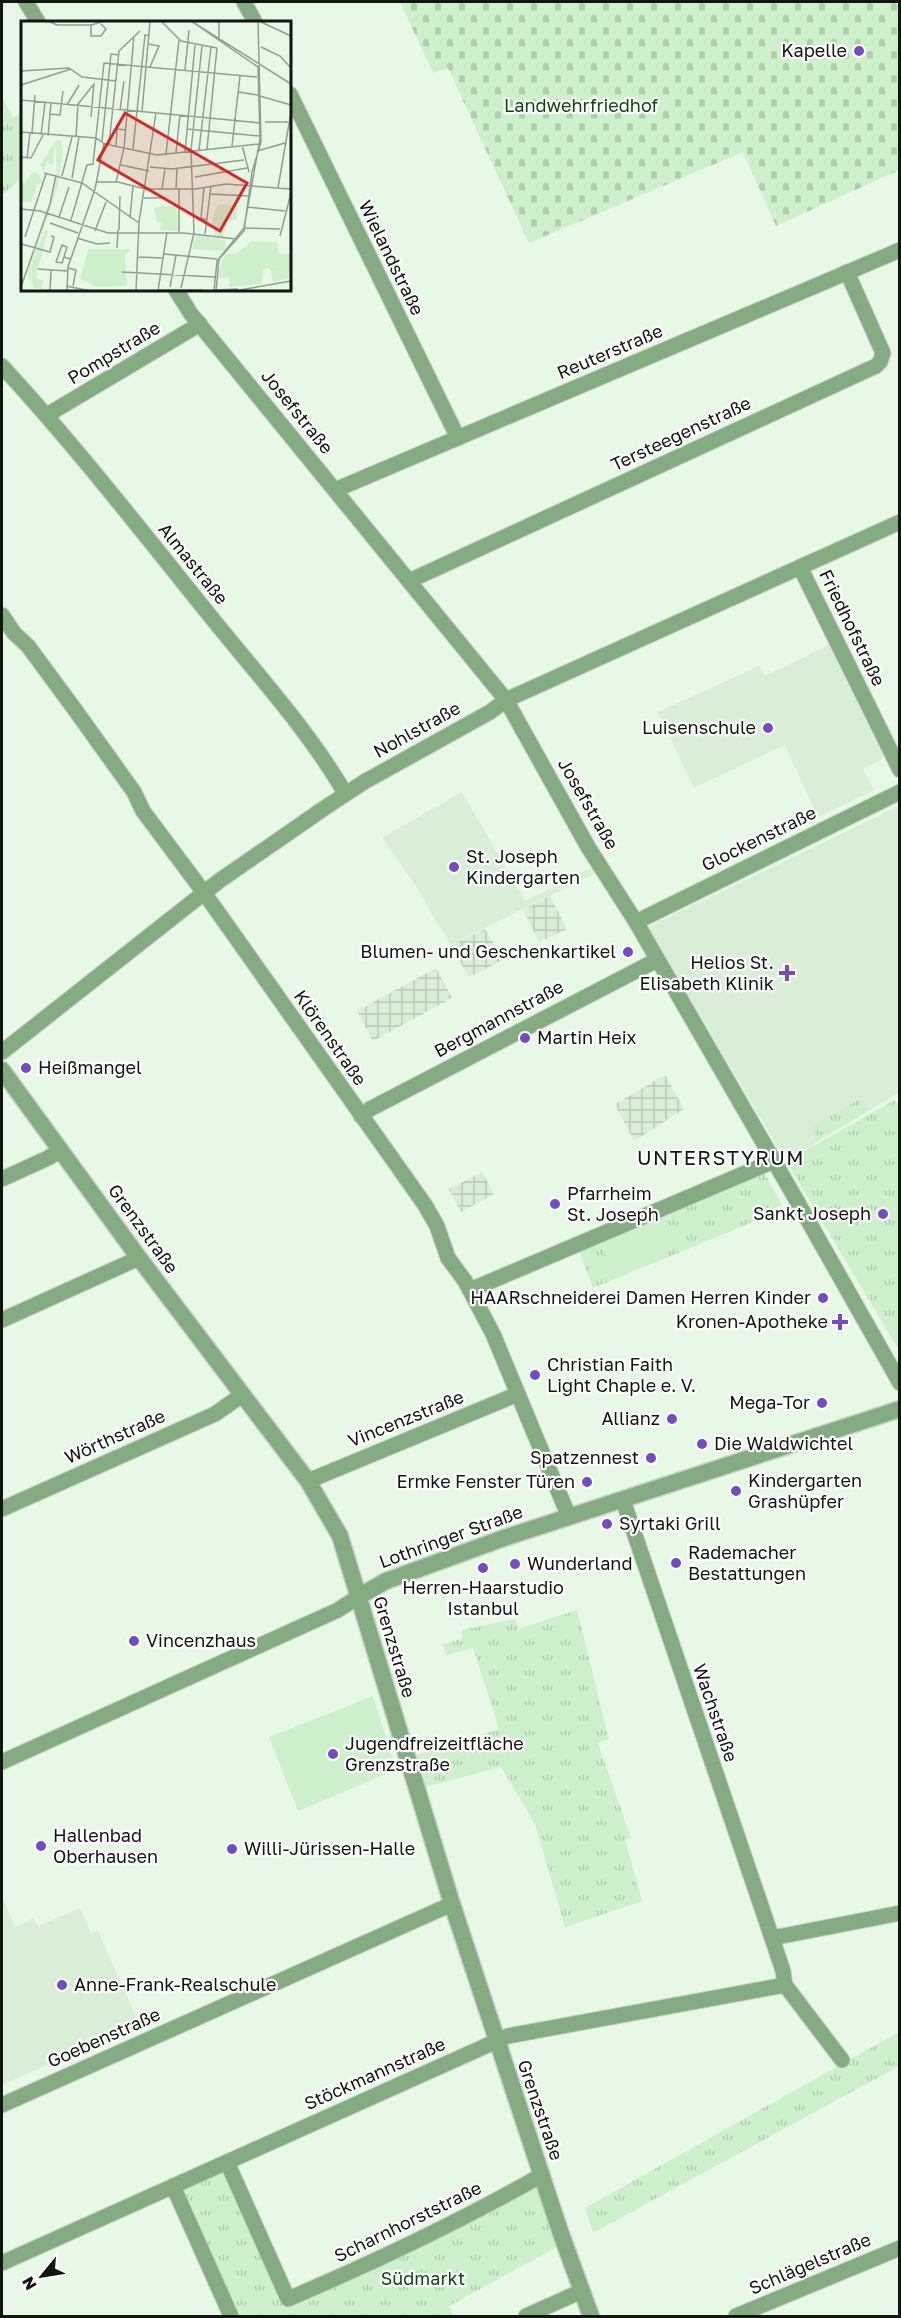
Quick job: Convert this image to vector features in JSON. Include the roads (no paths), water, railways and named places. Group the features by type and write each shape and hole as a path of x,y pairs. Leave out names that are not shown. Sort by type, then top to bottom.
{"street":[{"path":"26,2 37,21"},
{"path":"244,2 254,21"},
{"name":"Wielandstraße","path":"291,96 458,438"},
{"name":"Reuterstraße","path":"335,490 900,250"},
{"name":"Tersteegenstraße","path":"409,581 876,366 883,354 848,273"},
{"name":"Josefstraße","path":"177,291 200,324 506,700 585,841 636,922 900,1383"},
{"name":"Pompstraße","path":"47,415 200,324"},
{"name":"Almastraße","path":"2,366 47,415 314,745 345,794"},
{"name":"Nohlstraße","path":"2,1052 219,881 345,794 490,712 506,700 900,522"},
{"name":"Friedhofstraße","path":"800,567 900,770"},
{"name":"Klörenstraße","path":"2,615 14,633 28,646 134,792 143,811 205,894 425,1205 437,1226 448,1258 470,1290 493,1334 569,1517"},
{"path":"2,643 14,633"},
{"name":"Glockenstraße","path":"636,922 900,792"},
{"name":"Bergmannstraße","path":"361,1116 370,1109 657,960"},
{"name":"Grenzstraße","path":"2,1070 139,1258 308,1480 340,1536 496,2042 591,2316"},
{"path":"2,1179 61,1150"},
{"path":"470,1290 774,1161"},
{"path":"2,1320 139,1258"},
{"name":"Vincenzstraße","path":"308,1480 518,1394"},
{"name":"Wörthstraße","path":"2,1509 215,1414 242,1395"},
{"name":"Lothringer Straße","path":"2,1762 338,1610 386,1581 419,1568 900,1409"},
{"name":"Wachstraße","path":"623,1500 772,1938"},
{"name":"Goebenstraße","path":"2,2104 452,1904"},
{"path":"842,2060 784,1985 783,1971 772,1938 900,1913"},
{"name":"Stöckmannstraße","path":"2,2262 518,2033 784,1985"},
{"name":"Scharnhorststraße","path":"227,2162 288,2299 356,2270 472,2215 542,2175"},
{"path":"173,2186 231,2316"},
{"name":"Schlägelstraße","path":"736,2316 900,2248"},
{"path":"526,2316 582,2291"}],"place":[{"name":"Kapelle","path":"859,51"},
{"name":"Luisenschule","path":"768,728"},
{"name":"St. Joseph Kindergarten","path":"454,867"},
{"name":"Blumen- und Geschenkartikel","path":"628,952"},
{"name":"Helios St. Elisabeth Klinik","path":"787,973"},
{"name":"Martin Heix","path":"525,1038"},
{"name":"Heißmangel","path":"26,1068"},
{"name":"Pfarrheim St. Joseph","path":"555,1204"},
{"name":"Sankt Joseph","path":"883,1214"},
{"name":"HAARschneiderei Damen Herren Kinder","path":"823,1298"},
{"name":"Kronen-Apotheke","path":"840,1322"},
{"name":"Christian Faith Light Chaple e. V.","path":"535,1375"},
{"name":"Mega-Tor","path":"822,1403"},
{"name":"Allianz","path":"672,1419"},
{"name":"Die Waldwichtel","path":"702,1444"},
{"name":"Spatzennest","path":"651,1458"},
{"name":"Ermke Fenster Türen","path":"587,1482"},
{"name":"Kindergarten Grashüpfer","path":"736,1491"},
{"name":"Syrtaki Grill","path":"607,1524"},
{"name":"Rademacher Bestattungen","path":"676,1563"},
{"name":"Wunderland","path":"515,1564"},
{"name":"Herren-Haarstudio Istanbul","path":"483,1568"},
{"name":"Vincenzhaus","path":"134,1641"},
{"name":"Jugendfreizeitfläche Grenzstraße","path":"333,1754"},
{"name":"Hallenbad Oberhausen","path":"41,1846"},
{"name":"Willi-Jürissen-Halle","path":"232,1849"},
{"name":"Anne-Frank-Realschule","path":"62,1985"}],"district":[{"name":"UNTERSTYRUM","path":"721,1158"}],"park label":[{"name":"Landwehrfriedhof","path":"581,106"},
{"name":"Südmarkt","path":"423,2279"}]}
